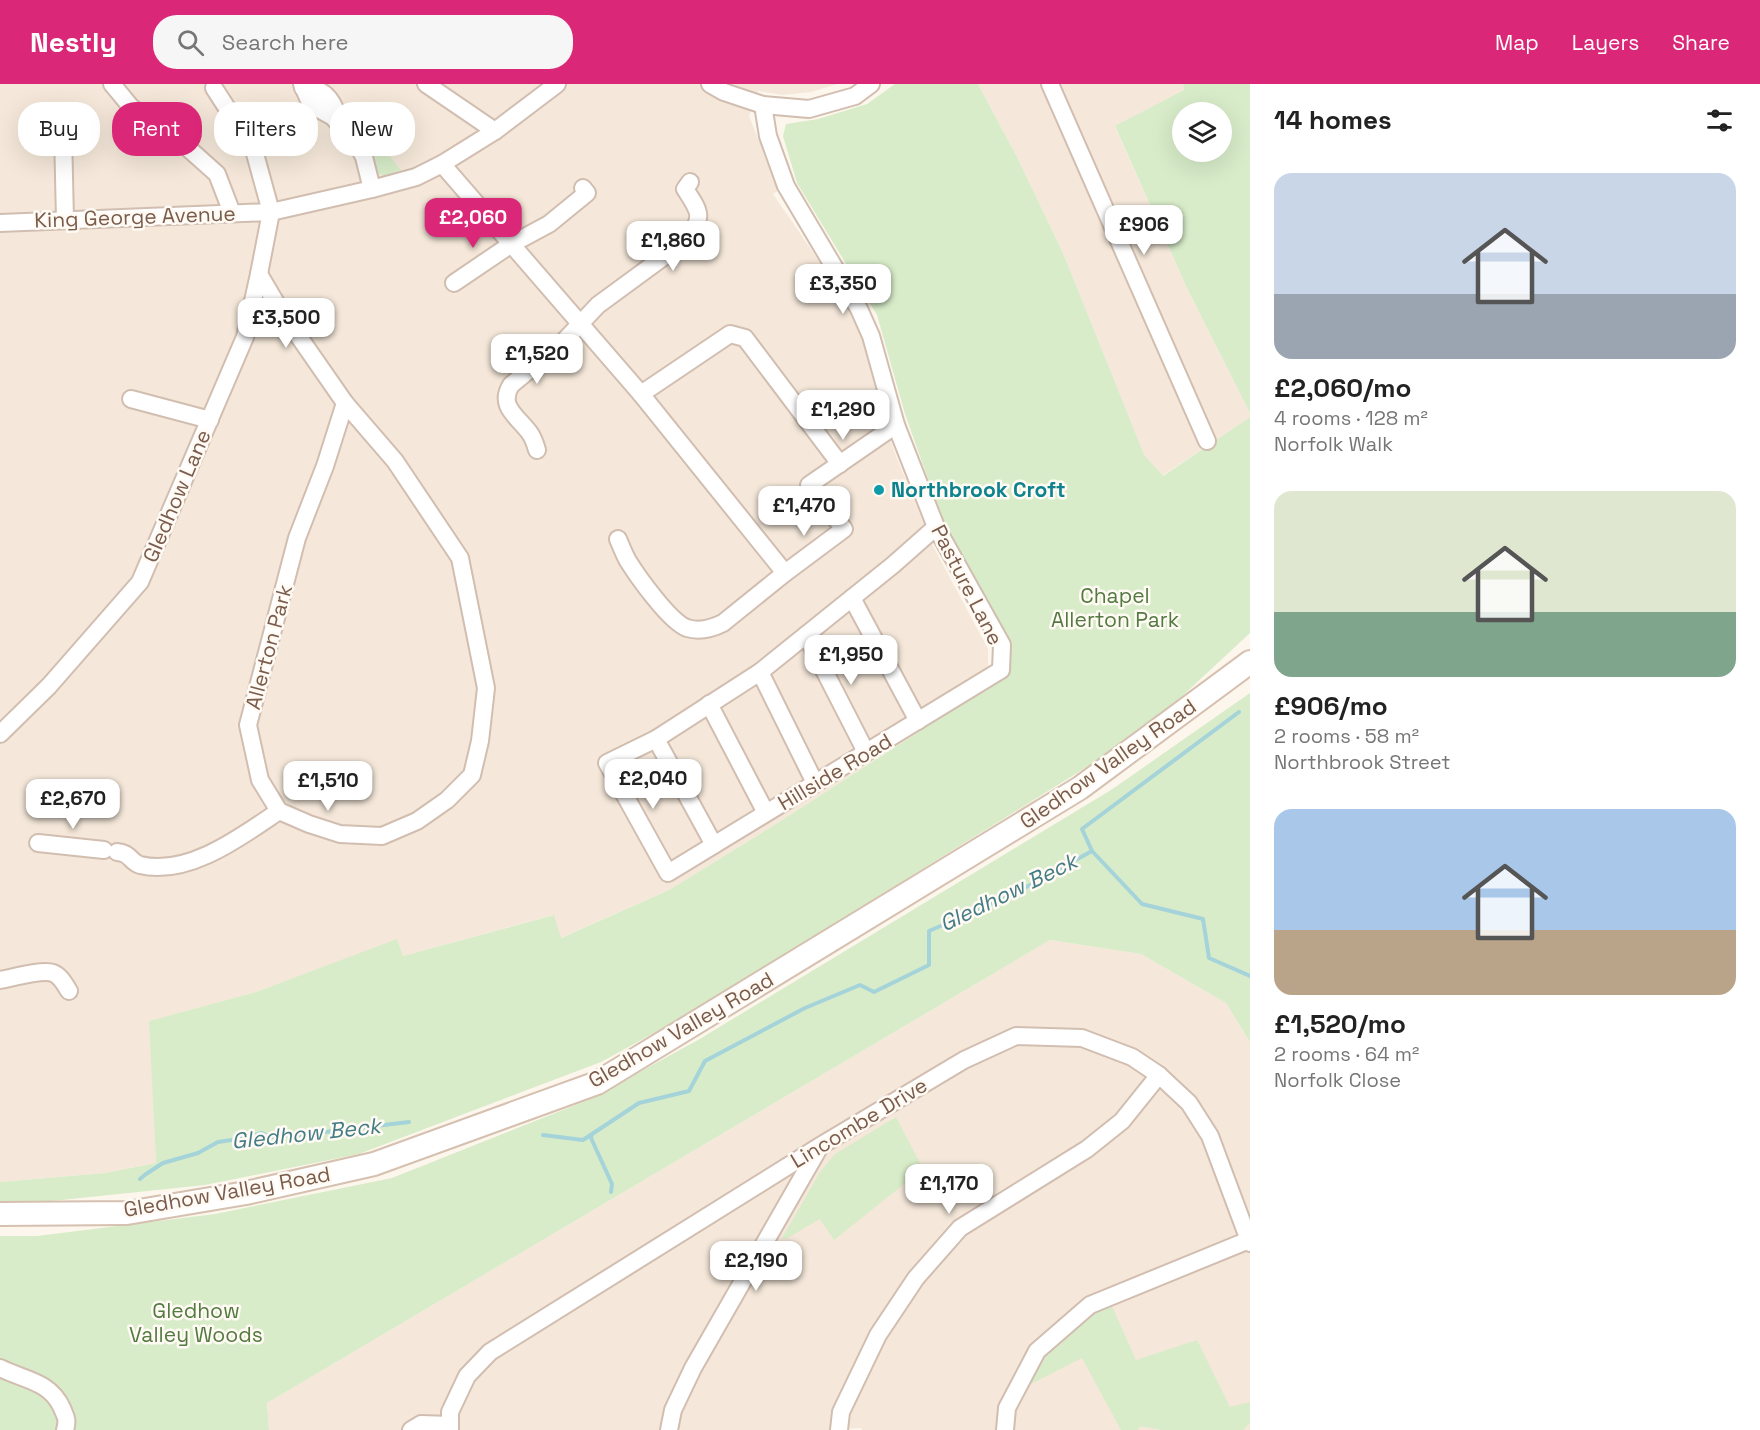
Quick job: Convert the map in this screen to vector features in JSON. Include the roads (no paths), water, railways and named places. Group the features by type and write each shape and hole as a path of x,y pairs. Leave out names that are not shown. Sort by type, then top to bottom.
{"street":[{"path":"112,84 131,107 189,149 217,174 232,213"},
{"path":"426,84 495,131"},
{"name":"King George Avenue","path":"0,223 271,212 372,189 416,177 442,164 495,131 557,84"},
{"path":"711,84 724,92 763,105 809,109 855,96 871,84"},
{"path":"1050,84 1207,441"},
{"path":"303,86 315,107 333,117 349,134 364,157 372,189"},
{"path":"214,88 254,150 271,212"},
{"name":"Pasture Lane","path":"763,105 768,136 786,186 859,309 871,336 896,425 936,527 1002,645 1001,670"},
{"path":"64,156 65,220"},
{"path":"442,164 641,394 785,573"},
{"path":"537,450 529,432 509,408 506,396 508,390 564,341 598,305 688,239 698,225 699,209 685,189 690,182"},
{"path":"454,283 510,245 549,224 587,193 586,184"},
{"name":"Gledhow Lane","path":"0,734 49,686 140,582 244,337 271,212"},
{"path":"38,843 125,852 138,864 170,867 201,858 236,840 279,811 340,834 382,836 417,821 447,800 472,775 480,741 486,688 460,558 395,461 345,403 279,308 259,274"},
{"path":"641,394 730,334 745,338 840,464"},
{"path":"131,399 210,420"},
{"name":"Allerton Park","path":"279,811 260,780 248,725 297,538 325,466 345,403"},
{"path":"618,539 627,560 674,620 685,627 698,630 711,629 723,623 844,529 810,485 896,425"},
{"path":"714,845 656,739 760,672 893,565 936,527"},
{"path":"852,598 918,721"},
{"path":"806,635 866,752"},
{"name":"Gledhow Valley Road","path":"0,1214 128,1213 246,1193 374,1164 597,1083 1080,788 1250,662"},
{"name":"Hillside Road","path":"656,739 607,763 668,873 1001,670"},
{"path":"760,672 815,783"},
{"path":"709,704 766,813"},
{"path":"0,980 45,972 53,973 69,991"},
{"name":"Lincombe Drive","path":"450,1428 450,1412 466,1376 490,1352 820,1146 964,1060 1016,1036 1082,1038 1132,1057 1159,1075 1189,1103 1210,1136 1249,1241"},
{"path":"839,1430 841,1412 878,1335 916,1278 960,1228 1087,1149 1122,1121 1159,1075"},
{"path":"669,1430 673,1410 693,1368 820,1146"},
{"path":"1005,1430 1007,1408 1036,1351 1090,1305 1249,1241"},
{"path":"0,1368 47,1387 59,1401 68,1420 65,1430"},
{"path":"411,1430 421,1424 450,1428"}],"waterway":[{"path":"1092,851 1082,829 1239,712"},
{"name":"Gledhow Beck","path":"543,1135 583,1140 639,1103 689,1091 705,1061 805,1008 860,985 874,992 929,965 929,931 1012,895 1092,851 1142,904 1203,919 1209,958 1250,976"},
{"name":"Gledhow Beck","path":"140,1179 163,1163 198,1153 218,1142 262,1133 270,1137 300,1135 409,1122"},
{"path":"592,1134 591,1138 612,1184 611,1192"}],"place":[{"name":"Northbrook Croft","path":"879,490"}],"park label":[{"name":"Chapel Allerton Park","path":"1115,608"},
{"name":"Gledhow Valley Woods","path":"196,1323"}]}
